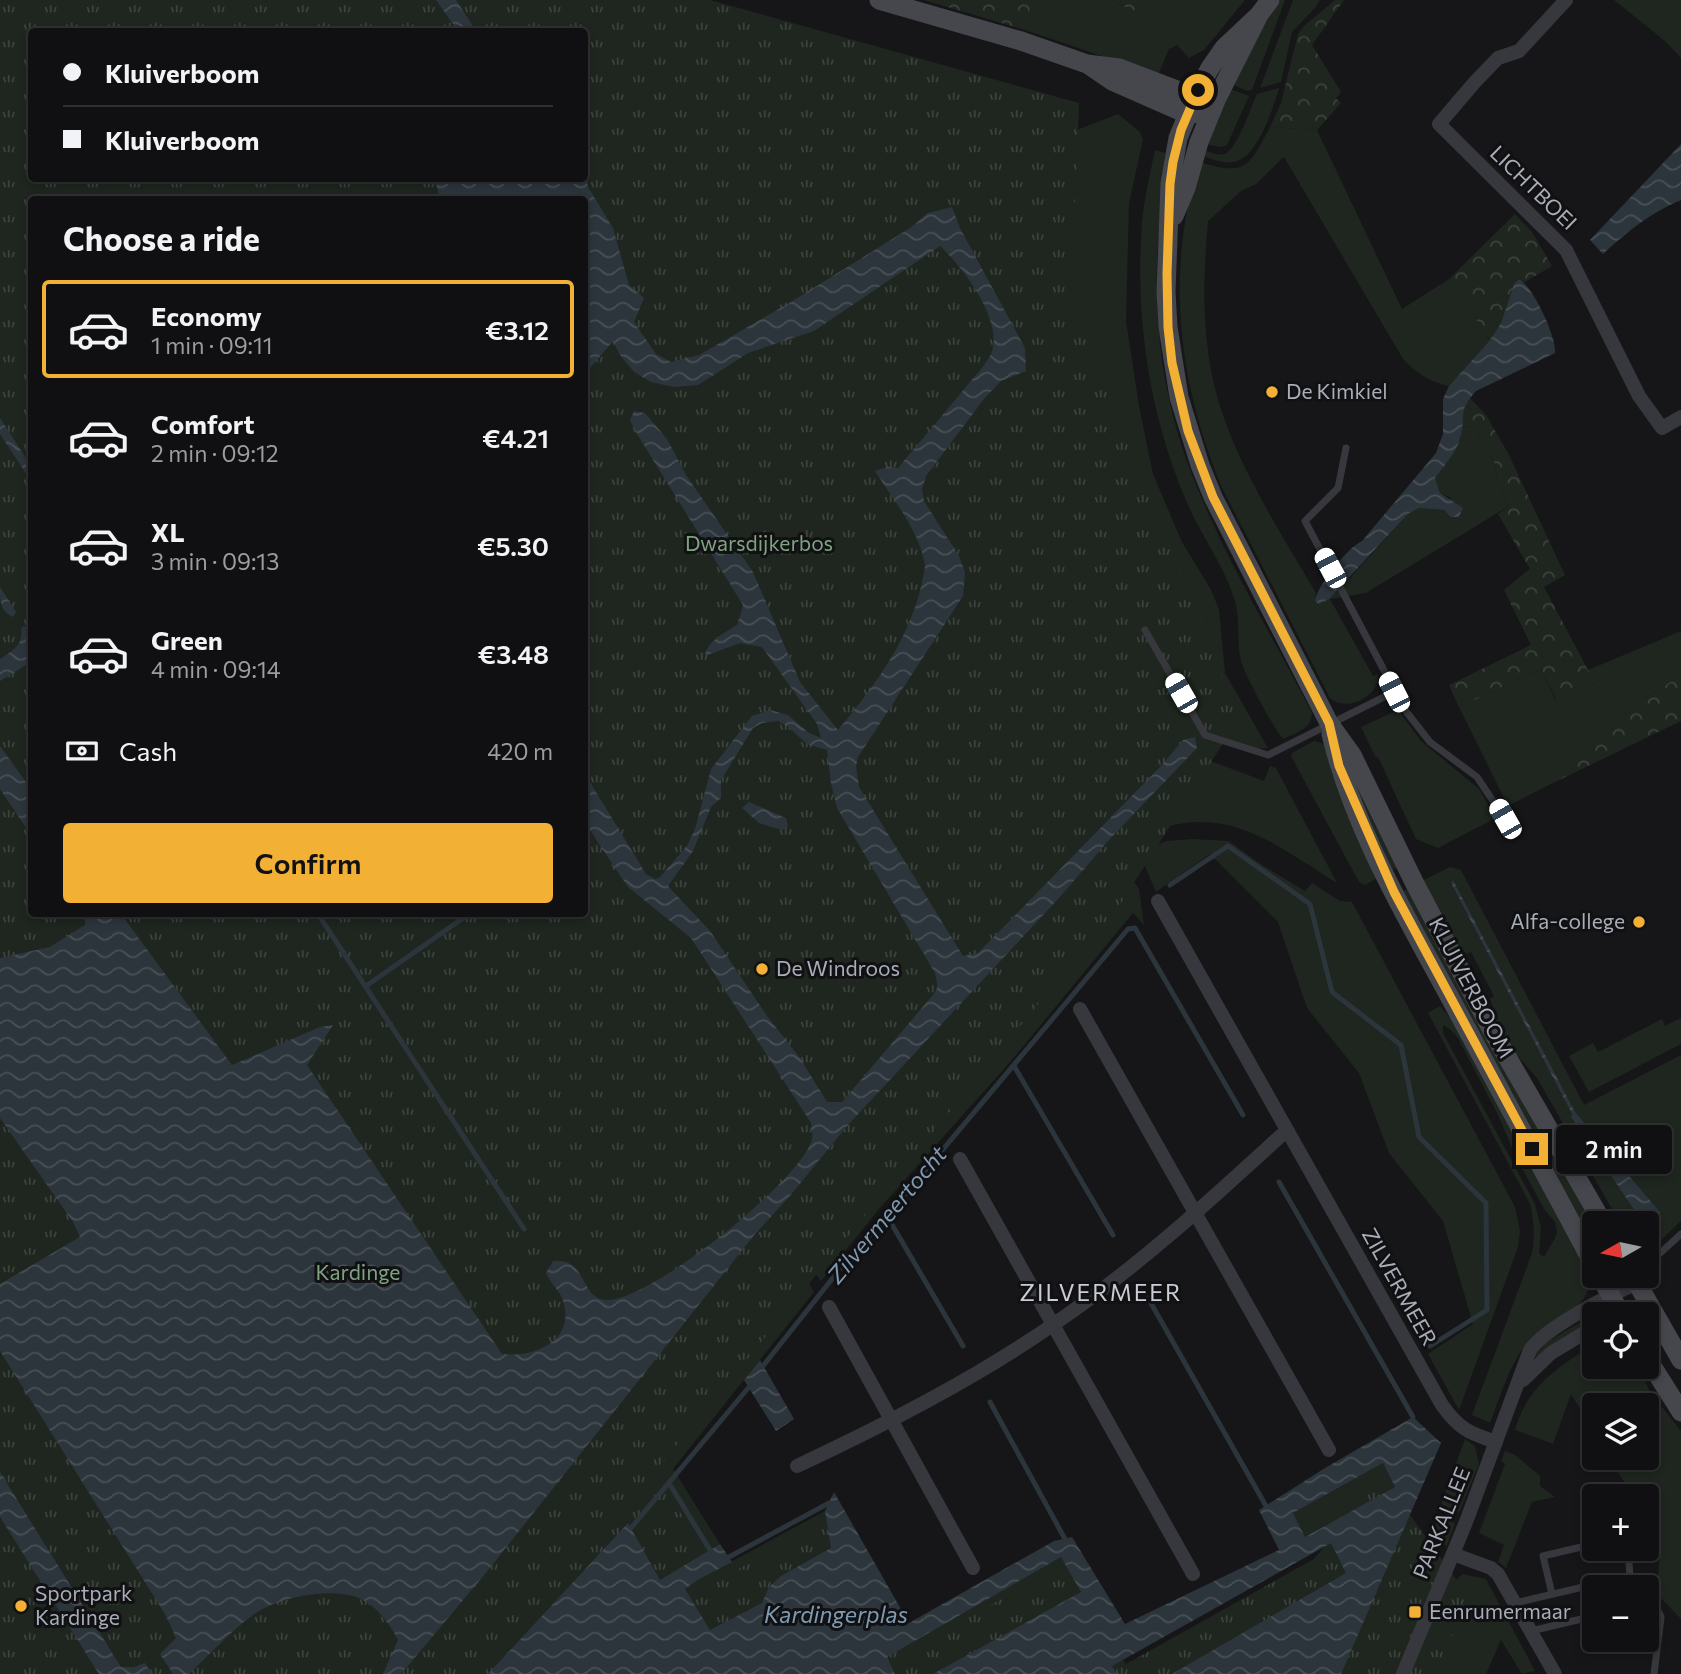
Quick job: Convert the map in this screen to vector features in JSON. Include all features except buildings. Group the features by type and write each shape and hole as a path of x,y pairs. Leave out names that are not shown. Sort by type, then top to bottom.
{"main road":[{"path":"879,0 1021,41 1087,64 1119,68 1191,106 1210,113"},
{"name":"KLUIVERBOOM","path":"1264,7 1224,48 1191,106 1173,162 1170,184 1168,327 1188,431 1213,497 1329,723 1352,755 1495,1036 1596,1211"},
{"name":"KLUIVERBOOM","path":"1170,226 1186,188 1210,113 1264,7"},
{"name":"KLUIVERBOOM","path":"1329,723 1339,766 1394,892 1582,1243"},
{"path":"1642,1288 1681,1360"},
{"path":"1659,1377 1681,1412"}],"street":[{"name":"LICHTBOEI","path":"1566,0 1519,51 1498,58 1439,124 1566,250 1639,396 1662,428 1681,417"},
{"name":"ZILVERMEER","path":"1158,901 1442,1405 1452,1420 1464,1430 1496,1442"},
{"path":"1080,1009 1329,1450"},
{"path":"797,1466 892,1421 1053,1325 1093,1297 1195,1214 1287,1130"},
{"path":"960,1159 1193,1574"},
{"path":"829,1307 973,1568"},
{"name":"PARKALLEE","path":"1403,1674 1453,1554 1530,1350 1542,1337 1582,1322"},
{"name":"PARKALLEE","path":"1517,1386 1545,1358 1582,1335"},
{"path":"1453,1554 1491,1568 1498,1574 1555,1674"}],"lane":[{"path":"1346,448 1338,488 1305,521 1394,692 1417,727 1430,742 1476,777 1505,819"},
{"path":"1144,630 1205,734 1268,755 1394,692"},
{"path":"1659,1254 1681,1234"},
{"path":"1552,1594 1543,1556 1582,1547"},
{"path":"1515,1603 1630,1576 1629,1561"},
{"path":"1659,1613 1659,1633"},
{"path":"1531,1631 1582,1619"},
{"path":"1654,1674 1657,1652"}],"green space":[{"name":"Kardinge","path":"0,0 710,0 1079,103 1071,300 1239,718 1121,903 657,1469 717,1581 823,1522 899,1655 1060,1567 1126,1664 1314,1559 1383,1477 1470,1599 1434,1674 0,1674"},
{"path":"924,0 1052,0 1025,30"},
{"path":"1052,0 1112,0 1127,8 1152,6 1157,0 1245,0 1204,50 1189,58 1177,45 1169,49 1158,75 1025,30"},
{"path":"1112,0 1157,0 1140,12"},
{"path":"1280,0 1285,0 1252,90 1247,91 1230,83"},
{"path":"1293,0 1320,0 1292,32 1281,82 1260,88"},
{"path":"1335,0 1344,0 1312,45 1341,92 1336,98 1341,103 1317,130 1270,127 1281,103 1298,34"},
{"path":"1614,0 1681,0 1681,58 1665,41"},
{"path":"1228,88 1249,96 1227,145 1221,147 1205,144"},
{"path":"1279,88 1263,131 1250,152 1242,159 1225,162 1201,155 1203,150 1220,154 1230,151 1257,94"},
{"path":"1118,114 1140,132 1143,140 1129,203 1126,321 1153,474 1182,542 1210,588 1219,609 1225,673 1268,748 1255,749 1233,743 644,298"},
{"path":"1270,127 1317,130 1402,309 1449,279 1490,340 1449,386 1430,380 1413,369 1403,359 1284,157 1256,184 1241,191 1208,221 1205,320 1216,394 1243,463 1316,593 1315,601 1351,577 1408,514 1419,508 1444,510 1451,498 1440,493 1435,478 1461,438 1461,426 1473,427 1494,462 1499,485 1509,506 1366,593 1330,599 1373,676 1378,674 1374,689 1353,703 1345,704 1330,698 1222,488 1195,408 1186,367 1181,326 1182,245 1188,203 1199,162 1227,168 1244,165 1251,160"},
{"path":"1155,150 1169,154 1160,216 1157,310 1170,403 1181,443 1212,522 1312,713 1306,727 1283,739 1243,667 1234,598 1224,573 1187,503 1154,401 1143,330 1140,259 1143,214"},
{"path":"1515,214 1532,232 1552,266 1525,282 1519,279 1514,284 1501,323 1490,340 1449,279"},
{"path":"1470,398 1486,415 1508,453 1565,575 1544,587 1588,670 1600,682 1556,699 1541,669 1459,707 1449,685 1531,645 1504,590 1530,569 1498,514 1509,506 1499,485 1494,462 1473,427 1461,426 1462,411"},
{"path":"1681,631 1681,678 1636,704 1616,727 1590,747 1561,762 1554,774 1555,782 1508,806 1459,707 1541,669 1555,699 1600,682 1588,670"},
{"path":"1681,678 1681,721 1555,782 1553,774 1560,762 1590,747 1616,727 1636,704"},
{"path":"1398,710 1421,741 1479,789 1496,818 1438,848 1416,839 1361,727"},
{"path":"1314,741 1324,744 1380,876 1365,885 1359,882 1291,756"},
{"path":"1208,760 1264,781 1270,766 1276,768 1337,883 1273,844 1230,826 1208,822 1183,823 1157,830"},
{"path":"1346,766 1401,866 1389,872"},
{"path":"1167,841 1229,841 1305,891 1312,883 1340,901 1352,902 1515,1207 1520,1231 1518,1247 1459,1410 1428,1354 1473,1324 1443,1221 1389,1153 1359,1073 1307,1008 1278,922 1210,854 1156,892 1144,864 1148,848"},
{"path":"1450,867 1461,870 1584,1105 1681,1055 1681,1221 1659,1242 1660,1212 1575,1113 1453,880 1451,883 1572,1114 1571,1117 1635,1211 1613,1211 1537,1078 1506,1043 1490,999 1494,996 1471,952 1466,954 1445,931 1420,882"},
{"path":"1132,879 1139,889 1144,925 1133,913 1011,1061 879,1209 821,1281 809,1265"},
{"path":"1412,887 1588,1211 1582,1211 1582,1231 1399,893"},
{"path":"1440,1006 1463,1033 1582,1254 1582,1288 1588,1288 1581,1303 1536,1333 1526,1344 1505,1382 1490,1423 1472,1415 1532,1253 1534,1235 1530,1204 1428,1013","holes":["1443,1025 1458,1038 1498,1115 1515,1155 1544,1209 1555,1222 1557,1232 1544,1257 1539,1253 1541,1228 1535,1204 1443,1033"]},
{"path":"1681,1018 1681,1044 1589,1092 1569,1056 1593,1043 1598,1052 1662,1019 1665,1026"},
{"path":"804,1274 814,1292 673,1469 720,1544 689,1563 464,1674"},
{"path":"1582,1321 1582,1330 1537,1358 1534,1356 1547,1342"},
{"path":"1582,1353 1582,1379 1644,1379 1651,1393 1582,1393 1582,1412 1571,1394 1553,1444 1515,1430 1520,1415 1536,1390"},
{"path":"1659,1403 1681,1431 1681,1619 1659,1596 1659,1484 1625,1484 1617,1470 1659,1470"},
{"path":"1465,1439 1475,1446 1479,1464 1459,1513 1440,1507"},
{"path":"1505,1451 1515,1455 1540,1476 1540,1486 1555,1497 1532,1502 1506,1568 1498,1562 1504,1545 1479,1533 1505,1464 1501,1461"},
{"path":"1383,1463 1395,1487 1305,1537 1293,1513"},
{"path":"825,1511 832,1548 763,1603 699,1579"},
{"path":"1436,1517 1455,1523 1447,1546 1435,1541 1431,1536"},
{"path":"1062,1556 1081,1592 933,1674 887,1657"},
{"path":"1463,1574 1486,1579 1535,1671 1522,1674 1501,1640 1486,1674 1413,1674 1454,1581"}],"water":[{"path":"436,0 456,0 474,28 456,28"},
{"path":"1681,144 1681,200 1640,223 1603,254 1590,240"},
{"path":"436,182 587,182 613,228 629,285 644,298 634,322 656,354 671,362 699,355 791,302 910,228 928,213 952,207 960,228 1025,348 1026,371 1001,381 984,399 926,476 922,489 924,501 959,556 965,573 963,596 858,757 856,766 859,787 963,956 978,953 1161,766 1183,740 1195,737 1197,748 848,1125 755,1234 485,1574 401,1674 383,1674 398,1640 380,1614 361,1599 329,1593 287,1599 263,1609 236,1629 189,1674 173,1674 160,1654 176,1638 165,1614 0,1351 0,1284 80,1237 73,1222 0,1118 0,958 50,947 85,925 85,917 123,917 232,1065 320,1027 333,1025 307,1065 502,1354 527,1353 539,1349 550,1344 564,1326 563,1301 546,1273 553,1261 572,1265 591,1292 605,1300 626,1296 654,1282 721,1236 782,1182 802,1158 812,1139 811,1123 691,938 628,887 588,827 588,779 646,874 655,879 660,877 687,846 695,829 711,769 752,716 770,710 788,715 809,733 821,738 817,724 762,647 740,643 705,656 713,641 738,624 743,605 630,420 634,411 645,413 667,439 686,475 753,572 800,682 838,730 877,680 899,645 915,607 925,571 922,553 912,528 875,471 887,467 898,468 981,369 991,354 994,341 987,311 979,296 940,246 814,331 748,353 698,385 674,387 651,382 634,372 613,341 588,370 588,196 439,196","holes":["778,721 807,744 827,750 837,808 935,973 938,989 842,1102 827,1102 800,1058 767,1016 710,931 668,886 693,851 711,807 721,798 721,780 753,728 762,723"]},
{"path":"1519,279 1531,291 1543,313 1555,353 1476,391 1470,398 1463,415 1458,444 1435,478 1440,493 1463,508 1459,517 1451,517 1444,510 1419,508 1408,514 1329,599 1319,604 1315,601 1317,594 1334,568 1362,541 1436,453 1443,434 1443,399 1449,386 1490,340 1501,323 1514,284"},
{"path":"0,418 28,461 28,476 0,434"},
{"path":"0,587 16,612 13,617 5,612"},
{"path":"24,626 28,629 28,664 0,681 0,659 19,643"},
{"path":"0,746 28,785 28,831 0,789"},
{"path":"749,802 786,818 788,827 782,830 759,823 742,808"},
{"path":"1453,880 1575,1112 1660,1212 1659,1217 1659,1211 1635,1211 1571,1117 1572,1114 1451,883"},
{"path":"760,1360 794,1419 776,1431 744,1380"},
{"name":"Kardingerplas","path":"1413,1417 1441,1443 1341,1674 1172,1674 1346,1573 1331,1543 1112,1666 1117,1674 933,1674 1081,1592 1061,1557 887,1657 895,1674 488,1674 628,1523 660,1580 720,1544 732,1562 685,1589 710,1630 762,1603 769,1587 781,1576 831,1548 825,1511 834,1492 909,1623 1054,1541 1072,1537 1125,1624 1279,1550 1259,1510","holes":["1383,1463 1395,1487 1305,1537 1293,1513"]},
{"path":"0,1472 121,1667 134,1667 145,1663 152,1674 99,1674 0,1517"}],"waterway":[{"path":"1170,885 1228,846 1310,904 1332,992 1401,1045 1419,1137 1486,1203 1487,1310 1430,1346"},
{"path":"320,917 524,1229"},
{"path":"366,986 465,917"},
{"path":"763,1366 840,1269 1128,929 1135,928 1243,1115"},
{"path":"1014,1066 1113,1235"},
{"path":"1279,1182 1413,1417"},
{"path":"887,1216 963,1346"},
{"path":"1148,1298 1266,1506"},
{"name":"Zilvermeertocht","path":"631,1528 749,1387"},
{"path":"990,1402 1065,1539"},
{"path":"669,1483 710,1550"},
{"path":"729,1557 829,1503"}],"place":[{"name":"De Kimkiel","path":"1272,392"},
{"name":"Alfa-college","path":"1639,922"},
{"name":"De Windroos","path":"762,969"},
{"name":"Sportpark Kardinge","path":"21,1606"},
{"name":"Eenrumermaar","path":"1415,1612"}],"district":[{"name":"ZILVERMEER","path":"1101,1293"}],"route":[{"path":"1198,90 1178,138 1173,162 1167,274 1172,363 1188,431 1213,497 1329,723 1339,766 1394,892 1532,1149"}],"park label":[{"name":"Dwarsdijkerbos","path":"759,544"}]}
